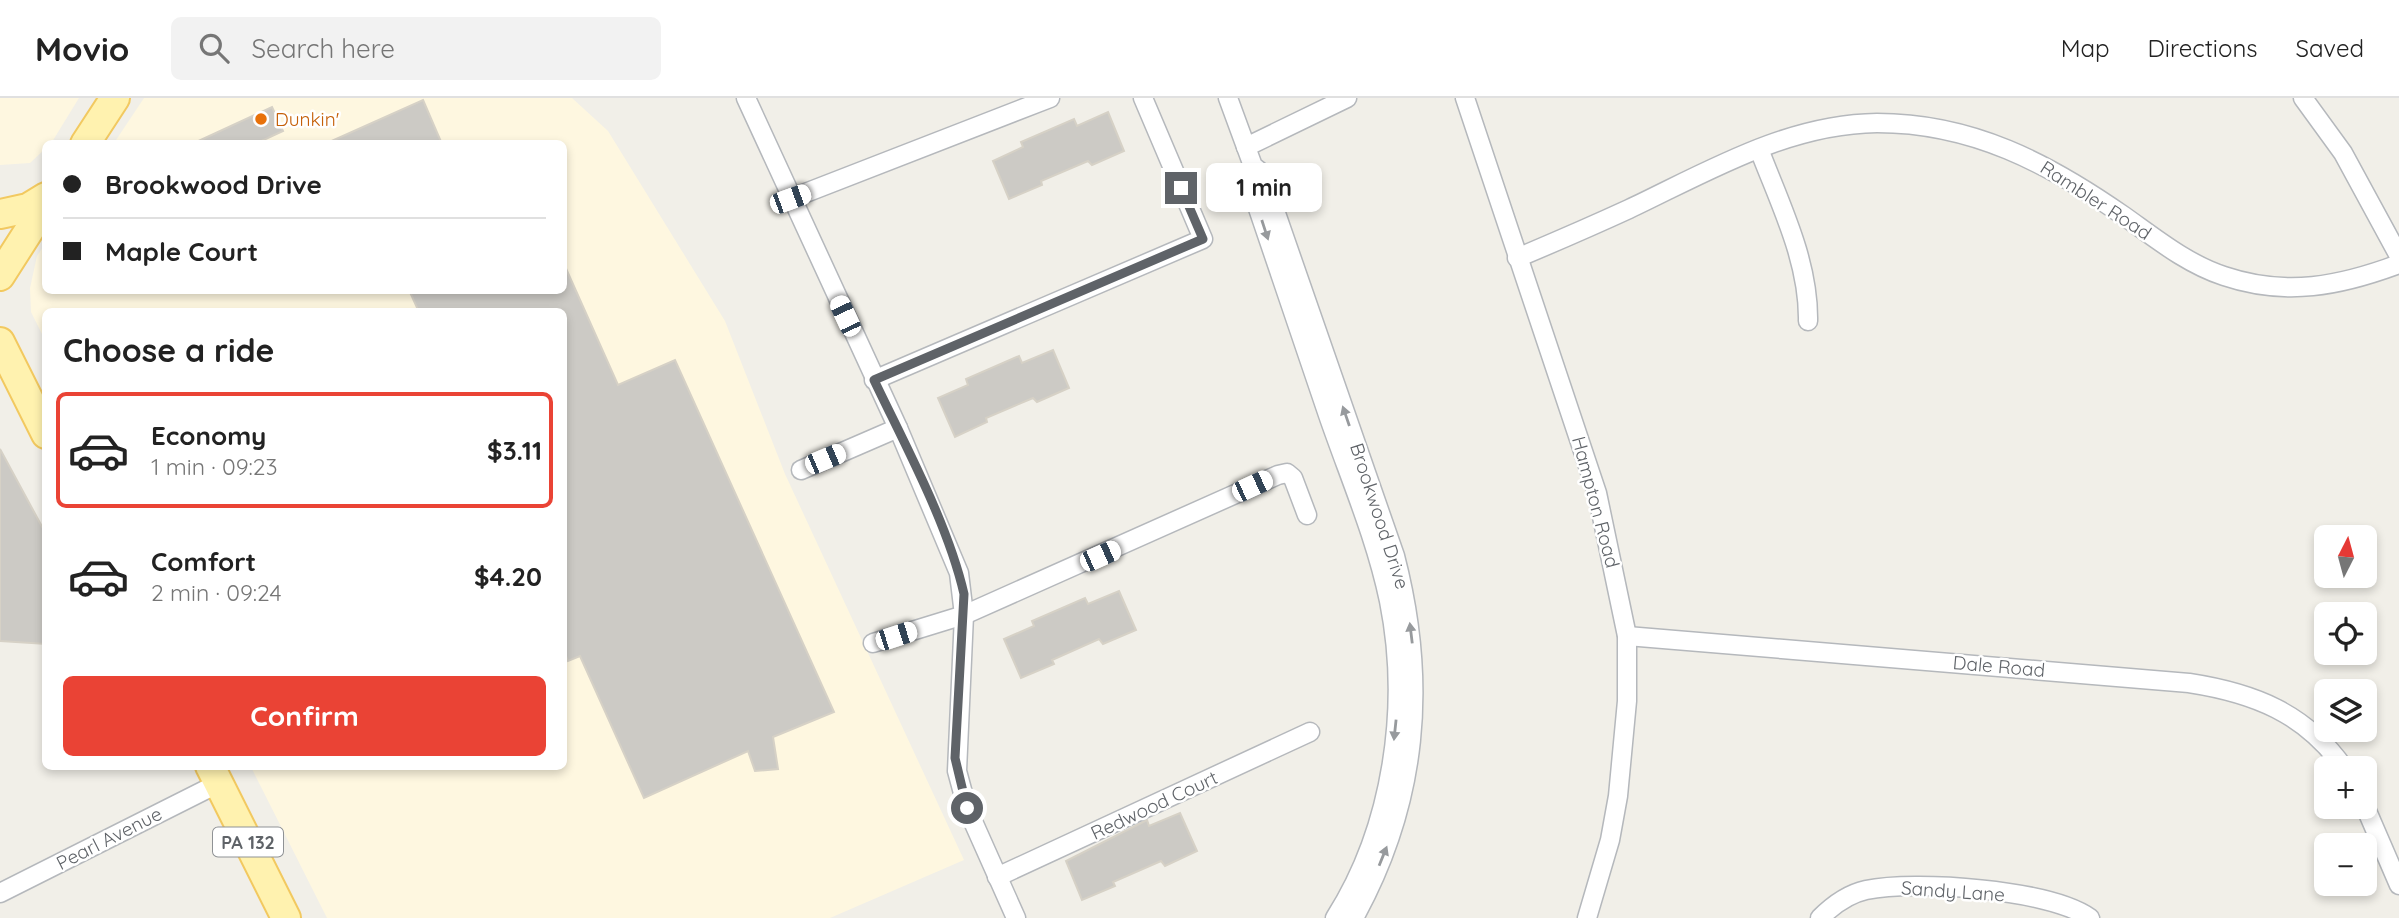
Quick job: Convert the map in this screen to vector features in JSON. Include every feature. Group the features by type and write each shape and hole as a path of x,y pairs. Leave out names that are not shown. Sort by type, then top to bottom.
{"main road":[{"path":"88,140 115,98"},
{"path":"0,214 28,208 42,200"},
{"path":"0,276 42,210"},
{"path":"0,342 42,427"},
{"path":"0,392 42,427"},
{"name":"PA 132","path":"214,775 285,918"}],"street":[{"path":"746,98 790,199 898,428 959,573 964,614 955,758 967,808 1016,918"},
{"path":"790,199 1051,98"},
{"path":"874,380 1203,239 1143,98"},
{"name":"Brookwood Drive","path":"1228,98 1253,166 1262,173 1395,555 1413,639 1413,729 1407,774 1386,850 1354,918"},
{"path":"1246,147 1347,98"},
{"name":"Hampton Road","path":"1465,98 1597,493 1627,636 1627,701 1618,796 1610,840 1587,918"},
{"path":"2303,98 2343,153 2399,256"},
{"name":"Rambler Road","path":"1517,258 1759,149 1795,136 1877,123 1934,127 1966,133 2028,156 2080,185 2170,248 2222,276 2266,285 2328,286 2399,264"},
{"path":"1759,149 1795,244 1806,284 1808,321"},
{"name":"Brookwood Drive","path":"1253,166 1248,179 1375,548 1395,633 1397,719 1391,764 1376,826 1359,872 1335,918"},
{"path":"801,470 898,428"},
{"path":"873,643 964,614 1075,568 1278,475 1287,473 1293,478 1307,515"},
{"name":"Dale Road","path":"1627,636 2189,682 2223,688 2269,703 2292,715 2314,732 2334,756"},
{"name":"Redwood Court","path":"997,877 1310,732"},
{"name":"Pearl Avenue","path":"0,893 214,775"},
{"path":"2370,819 2399,885"},
{"name":"Sandy Lane","path":"1821,918 1832,907 1864,891 1923,886 2042,898 2066,904 2090,918"}],"shaded area":[{"path":"0,98 79,98 53,140 42,140 42,152 30,163 0,165"},
{"path":"144,98 572,98 608,131 725,321 785,474 964,860 830,918 327,918 253,770 567,770 567,308 42,308 42,334 31,312 30,288 37,256 42,248 42,294 567,294 567,140 116,140"}],"building":[{"path":"423,100 440,140 334,140"},
{"name":"Dunkin'","path":"272,107 283,131 264,140 201,140"},
{"path":"1108,112 1124,151 1092,165 1088,161 1041,181 1042,185 1009,199 993,161 1023,147 1021,142 1074,119 1077,126"},
{"path":"567,271 618,385 675,360 834,712 773,737 778,769 755,771 748,751 644,798 580,656 568,661 567,658 567,308 417,308 411,294 567,294"},
{"path":"1053,350 1069,388 1037,402 1033,398 986,418 987,422 955,437 938,398 968,385 966,379 1019,356 1022,363"},
{"path":"0,449 42,527 42,644 0,641"},
{"path":"1119,591 1136,630 1103,644 1099,639 1052,660 1054,664 1021,678 1004,639 1034,626 1032,621 1085,598 1088,604"},
{"path":"1180,813 1197,851 1165,866 1161,861 1113,882 1115,886 1082,900 1066,861 1147,820 1149,826"}],"place":[{"name":"Dunkin'","path":"261,119"}],"route":[{"path":"967,808 955,758 964,594 959,573 919,477 874,380 1203,239 1181,188"}]}
